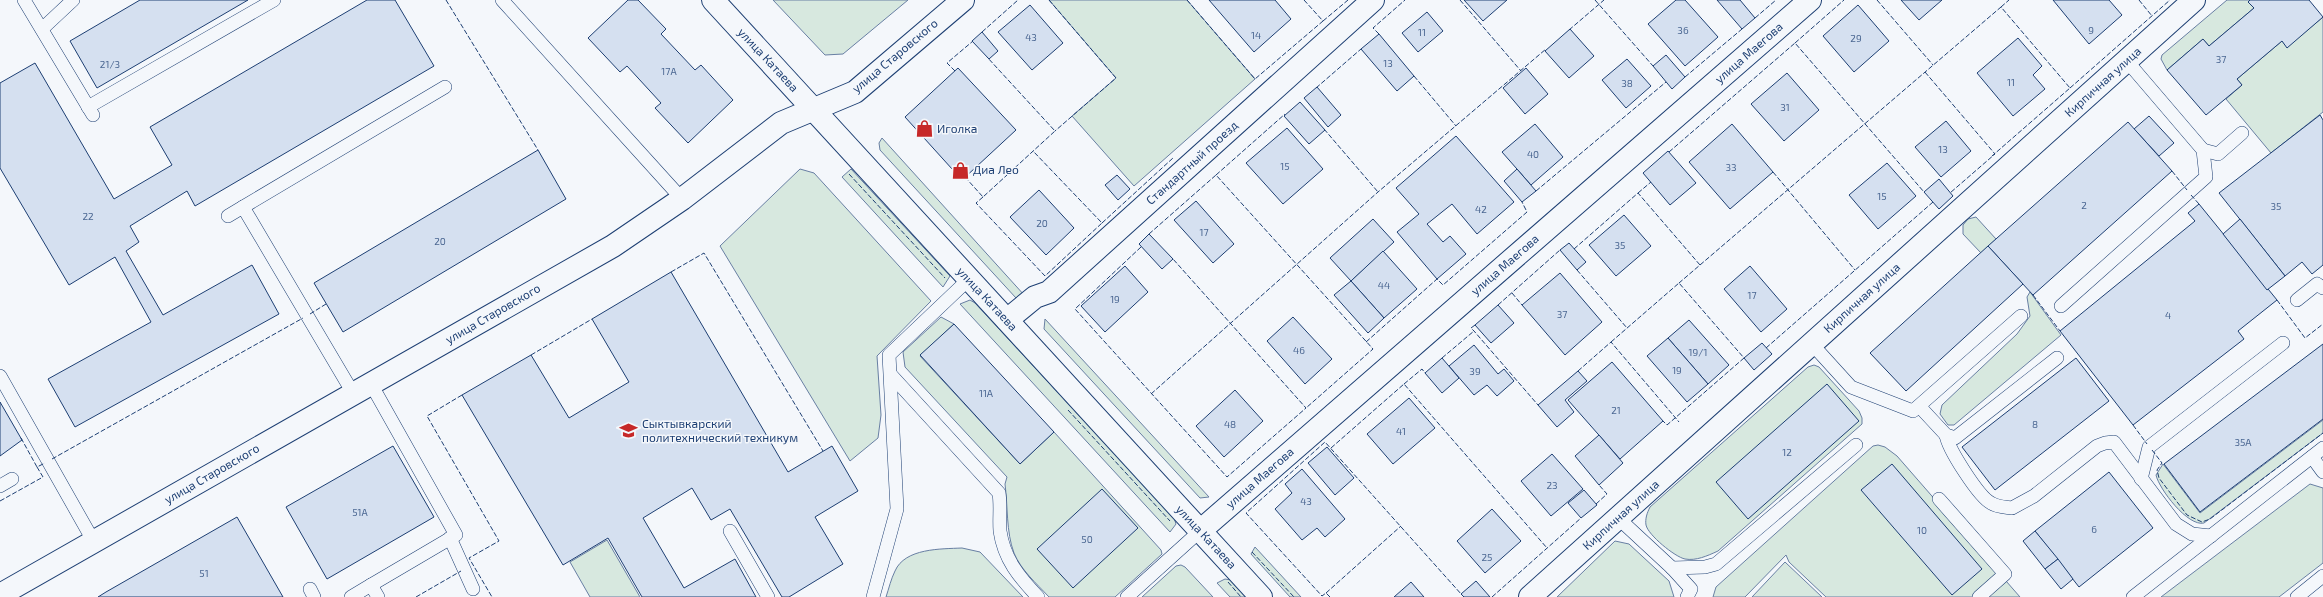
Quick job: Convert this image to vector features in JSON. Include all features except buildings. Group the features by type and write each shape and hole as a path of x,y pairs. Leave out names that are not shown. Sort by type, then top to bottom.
{"street":[{"name":"улица Катаева","path":"713,0 1261,597"},
{"name":"улица Старовского","path":"4,595 94,542 613,246 682,199 781,123 855,92 963,0"},
{"name":"Стандартный проезд","path":"1007,320 1035,297 1049,292 1373,0"},
{"name":"улица Маегова","path":"1200,531 1810,0"},
{"name":"Кирпичная улица","path":"1530,597 2194,0"}],"lane":[{"path":"24,0 91,111 274,0"},
{"path":"42,29 73,0"},
{"path":"502,0 682,199"},
{"path":"2061,306 2206,177 2203,150 2126,60"},
{"path":"228,216 445,87"},
{"path":"2203,150 2218,154 2242,132"},
{"path":"243,207 456,535 351,597"},
{"path":"873,597 897,509 889,355 968,279"},
{"path":"2297,300 2317,284 2323,288"},
{"path":"1811,343 1851,387 1913,411 1920,407 2021,316"},
{"path":"2141,479 2149,447 2283,343"},
{"path":"1920,407 1946,435 1955,438 2057,358"},
{"path":"890,375 999,493 1000,530 1008,560 1015,572 1038,597"},
{"path":"0,376 94,542"},
{"path":"1946,435 1947,444 1955,460 1990,503 2012,508 2034,496 2105,442 2114,442 2176,524 2192,534 2211,536"},
{"path":"1672,568 1705,567 1716,564 1726,558 1856,445"},
{"path":"2132,597 2323,448"},
{"path":"2312,457 2323,472"},
{"path":"0,486 12,479"},
{"path":"1939,499 2005,574 1979,597"},
{"path":"1618,517 1692,589 1687,597"},
{"path":"730,531 768,597"},
{"path":"1127,597 1200,531"},
{"path":"450,538 473,589"},
{"path":"2297,597 2323,576"},
{"path":"371,585 378,597"}],"shaded area":[{"path":"773,0 908,0 843,54 825,55"},
{"path":"1049,0 1187,0 1255,79 1134,186 1072,116 1116,78"},
{"path":"2227,0 2250,0 2248,2 2254,8 2209,46 2203,39 2167,70 2161,59 2162,55"},
{"path":"2323,17 2323,112 2271,153 2226,99 2242,85 2237,79 2282,41 2287,47"},
{"path":"882,138 1025,296 1016,298 880,150 879,143"},
{"path":"800,169 814,173 931,301 877,356 881,415 878,438 850,461 720,246"},
{"path":"851,169 950,276 943,287 842,177"},
{"path":"1976,217 1996,239 1981,253 1963,234 1963,225 1968,219"},
{"path":"2030,292 2061,335 1954,425 1948,425 1940,414 1942,405 2017,334 2030,316 2027,297"},
{"path":"970,300 975,303 1174,518 1176,524 1170,532 960,304"},
{"path":"941,317 954,324 920,356 1020,464 1054,432 1161,550 1162,554 1115,597 1049,597 1029,576 1017,559 1011,545 1005,484 1007,477 905,367 903,352"},
{"path":"1045,319 1209,497 1200,498 1044,329"},
{"path":"1814,365 1819,367 1859,411 1862,418 1862,424 1718,551 1697,559 1685,559 1662,545 1646,525 1646,516 1650,507 1808,367"},
{"path":"2323,420 2323,433 2204,523 2197,523 2190,519 2175,506 2158,481 2156,475 2163,464 2200,513"},
{"path":"1878,445 1885,447 1897,456 2020,597 1826,597 1789,562 1786,555 1745,597 1713,597 1716,587 1873,446"},
{"path":"2310,484 2323,488 2323,563 2279,597 2161,597"},
{"path":"607,540 640,597 590,597 570,562"},
{"path":"1615,541 1629,544 1669,581 1674,597 1557,597"},
{"path":"1255,547 1301,597 1290,597 1251,554"},
{"path":"962,548 980,552 1023,597 886,597 895,571 900,563 907,558 924,551"},
{"path":"1785,562 1822,597 1752,597"},
{"path":"1181,565 1185,567 1213,597 1142,597 1176,566"},
{"path":"1225,579 1231,580 1247,597 1230,597 1217,583"}],"fence":[{"path":"446,0 538,150"},
{"path":"982,32 1018,0"},
{"path":"1049,0 1116,78 1055,131"},
{"path":"1187,0 1255,79 1323,21 1304,0"},
{"path":"1323,21 1348,0"},
{"path":"1379,34 1373,28 1405,0"},
{"path":"1460,0 1521,71"},
{"path":"1595,0 1653,66"},
{"path":"1569,30 1604,0"},
{"path":"1755,18 1776,0"},
{"path":"1795,43 1844,0"},
{"path":"1877,0 1933,65"},
{"path":"2001,7 2009,0"},
{"path":"2139,0 2152,16"},
{"path":"2070,88 2170,0"},
{"path":"1700,265 2001,7 2070,88 1992,156"},
{"path":"1685,77 1742,29 1741,27"},
{"path":"955,71 947,63 973,41"},
{"path":"1669,152 1795,43 1924,192"},
{"path":"1316,88 1361,49"},
{"path":"1151,394 1378,192 1546,49"},
{"path":"965,177 983,197 1055,131 987,57"},
{"path":"1925,72 1995,154 1950,193"},
{"path":"1414,76 1456,126"},
{"path":"1536,191 1666,82"},
{"path":"1216,175 1285,114"},
{"path":"1324,129 1378,192"},
{"path":"983,197 976,203 1045,276 1102,223 1033,151"},
{"path":"1102,223 1173,158"},
{"path":"2172,171 2187,190"},
{"path":"1773,172 1855,270"},
{"path":"849,174 945,278"},
{"path":"1149,234 1216,175 1373,349 1306,408"},
{"path":"1638,193 1651,182"},
{"path":"1574,249 1638,193 1700,265 1679,283"},
{"path":"2191,195 2199,204"},
{"path":"1366,342 1437,279 1443,285 1527,212 1522,202"},
{"path":"1766,348 1933,202"},
{"path":"1141,247 1075,309 1227,477 1306,408 1173,259"},
{"path":"1498,305 1560,250"},
{"path":"671,272 704,253 823,451"},
{"path":"1577,270 1627,328"},
{"path":"1611,342 1679,283 1744,358 1667,425 1663,421"},
{"path":"1512,293 1522,305"},
{"path":"2033,295 2060,331"},
{"path":"2277,300 2305,338 2323,324"},
{"path":"310,314 326,304"},
{"path":"52,459 303,318"},
{"path":"531,355 592,319"},
{"path":"1475,325 1471,328 1538,405"},
{"path":"1442,358 1474,331"},
{"path":"1578,371 1611,342 1679,422"},
{"path":"1404,384 1422,369 1425,373"},
{"path":"1331,448 1404,384 1547,548"},
{"path":"462,395 427,416 499,541 469,558 492,597"},
{"path":"1068,410 1170,521"},
{"path":"2133,425 2147,444"},
{"path":"2152,450 2162,463 2157,470 2159,478 2187,515 2202,522 2210,519 2323,433"},
{"path":"21,438 37,467 45,463"},
{"path":"1330,597 1326,593 1322,596 1246,513 1325,442 1462,595"},
{"path":"0,501 43,477 37,467"},
{"path":"1596,504 1607,494 1599,485"},
{"path":"1492,597 1581,518"},
{"path":"1326,593 1401,526"},
{"path":"1252,552 1294,597"},
{"path":"416,597 461,571"},
{"path":"1228,582 1241,597"}],"place":[{"name":"Иголка","path":"924,129"},
{"name":"Диа Лео","path":"960,170"},
{"name":"Сыктывкарский политехнический техникум","path":"629,431"}]}
